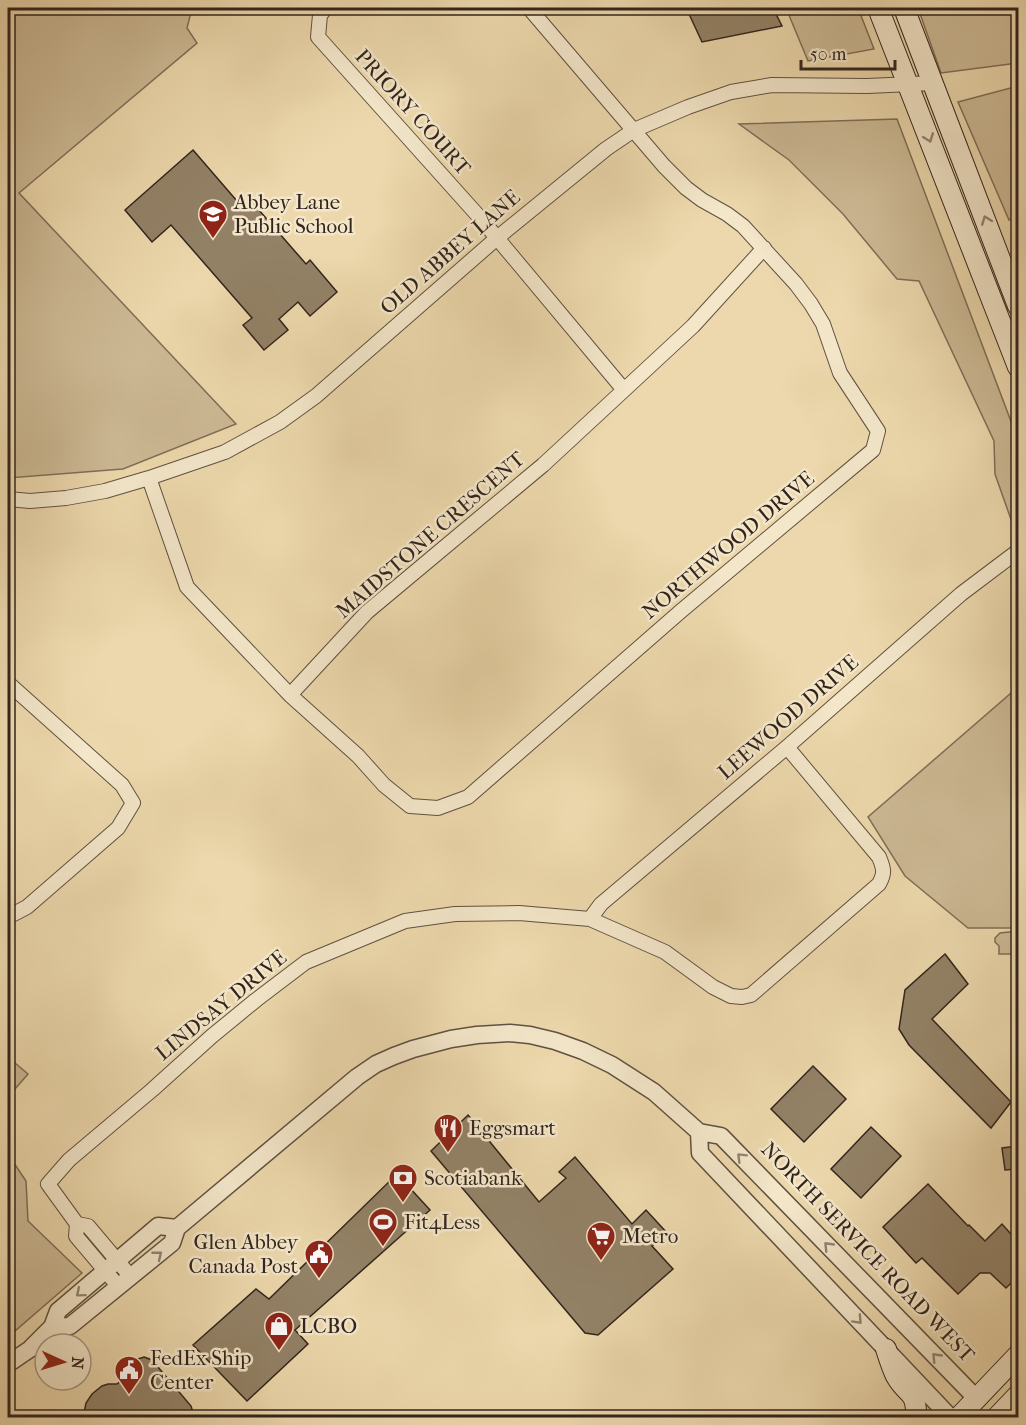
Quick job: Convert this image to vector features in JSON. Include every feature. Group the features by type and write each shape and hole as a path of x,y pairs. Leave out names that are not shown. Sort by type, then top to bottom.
{"main road":[{"path":"878,8 1018,367"},
{"path":"904,8 1018,306"},
{"path":"886,1349 897,1378 916,1402 916,1418"},
{"path":"958,1418 1018,1356"},
{"path":"996,1418 1018,1395"},
{"name":"NORTH SERVICE ROAD WEST","path":"977,1399 996,1418"}],"street":[{"name":"PRIORY COURT","path":"326,8 320,15 318,37 497,238"},
{"name":"NORTHWOOD DRIVE","path":"290,695 358,756 384,785 410,806 438,808 468,797 681,611 873,450 878,431 840,374 818,315 796,284 743,226 686,188 664,166 529,8"},
{"name":"OLD ABBEY LANE","path":"8,499 30,501 105,491 225,452 280,422 316,396 497,238 606,149 634,130 731,92 772,85 934,84"},
{"path":"497,238 624,390"},
{"name":"MAIDSTONE CRESCENT","path":"290,695 366,612 543,465 693,326 764,248"},
{"path":"149,478 187,587 290,695"},
{"name":"LEEWOOD DRIVE","path":"590,919 601,904 787,747 961,594 1018,551"},
{"path":"8,683 122,785 133,802 118,828 27,907 8,917"},
{"name":"LINDSAY DRIVE","path":"125,1282 112,1266 88,1226 77,1224 48,1184 69,1160 221,1028 306,962 405,921 455,914 519,913 590,919 665,952 713,987 731,996 742,998 751,995 879,884 883,877 883,867 879,857 787,747"},
{"name":"NORTH SERVICE ROAD WEST","path":"52,1327 70,1326 125,1282 172,1243 177,1228 357,1077 376,1064 413,1049 451,1039 510,1033 555,1041 612,1065 654,1092 699,1132 721,1136 977,1399"},
{"path":"699,1132 700,1153 951,1418"},
{"name":"NORTH SERVICE ROAD WEST","path":"8,1364 30,1349 52,1327 58,1311 158,1226 177,1228"}],"shaded area":[{"path":"8,8 192,8 187,28 197,43 19,193 236,424 123,469 8,478"},
{"path":"786,8 858,8 874,49 808,61"},
{"path":"918,8 1018,8 1018,63 941,73"},
{"path":"1018,86 1018,212 1009,220 958,102"},
{"path":"897,119 1018,440 1018,526 1014,528 995,474 994,441 919,281 897,279 843,214 789,160 739,124"},
{"path":"1018,687 1018,928 968,928 905,876 868,817"},
{"path":"1018,931 1018,951 1014,954 999,954 999,946 995,938 1000,933"},
{"path":"8,1057 28,1074 8,1097"},
{"path":"8,1154 26,1181 28,1221 82,1273 8,1337"}],"building":[{"path":"709,8 773,8 782,26 702,42 689,14"},
{"path":"193,150 243,208 251,201 306,264 310,260 337,292 310,316 298,302 279,319 288,330 264,350 243,325 252,318 171,225 152,242 125,210"},
{"path":"945,954 968,984 932,1019 1011,1102 991,1128 909,1045 899,1029 905,990"},
{"path":"813,1066 846,1099 804,1142 771,1109"},
{"path":"468,1115 539,1202 566,1178 559,1172 575,1157 632,1224 646,1210 668,1234 652,1246 673,1269 598,1335 585,1333 431,1151"},
{"path":"871,1127 901,1156 861,1198 831,1169"},
{"path":"1018,1146 1018,1169 1005,1170 1002,1148"},
{"path":"397,1174 430,1210 295,1330 308,1344 247,1401 193,1345 256,1289 269,1299"},
{"path":"928,1184 985,1241 1002,1224 1018,1242 1018,1276 1006,1288 990,1273 980,1273 958,1294 922,1258 916,1263 883,1227"},
{"path":"144,1357 152,1360 191,1406 192,1418 83,1418 86,1403 92,1394 102,1386 117,1384 131,1372 135,1360"}],"place":[{"name":"Abbey Lane Public School","path":"213,240"},
{"name":"Eggsmart","path":"448,1154"},
{"name":"Scotiabank","path":"403,1204"},
{"name":"Fit4Less","path":"383,1248"},
{"name":"Metro","path":"601,1262"},
{"name":"Glen Abbey Canada Post","path":"319,1280"},
{"name":"LCBO","path":"279,1352"},
{"name":"FedEx Ship Center","path":"129,1396"}]}
